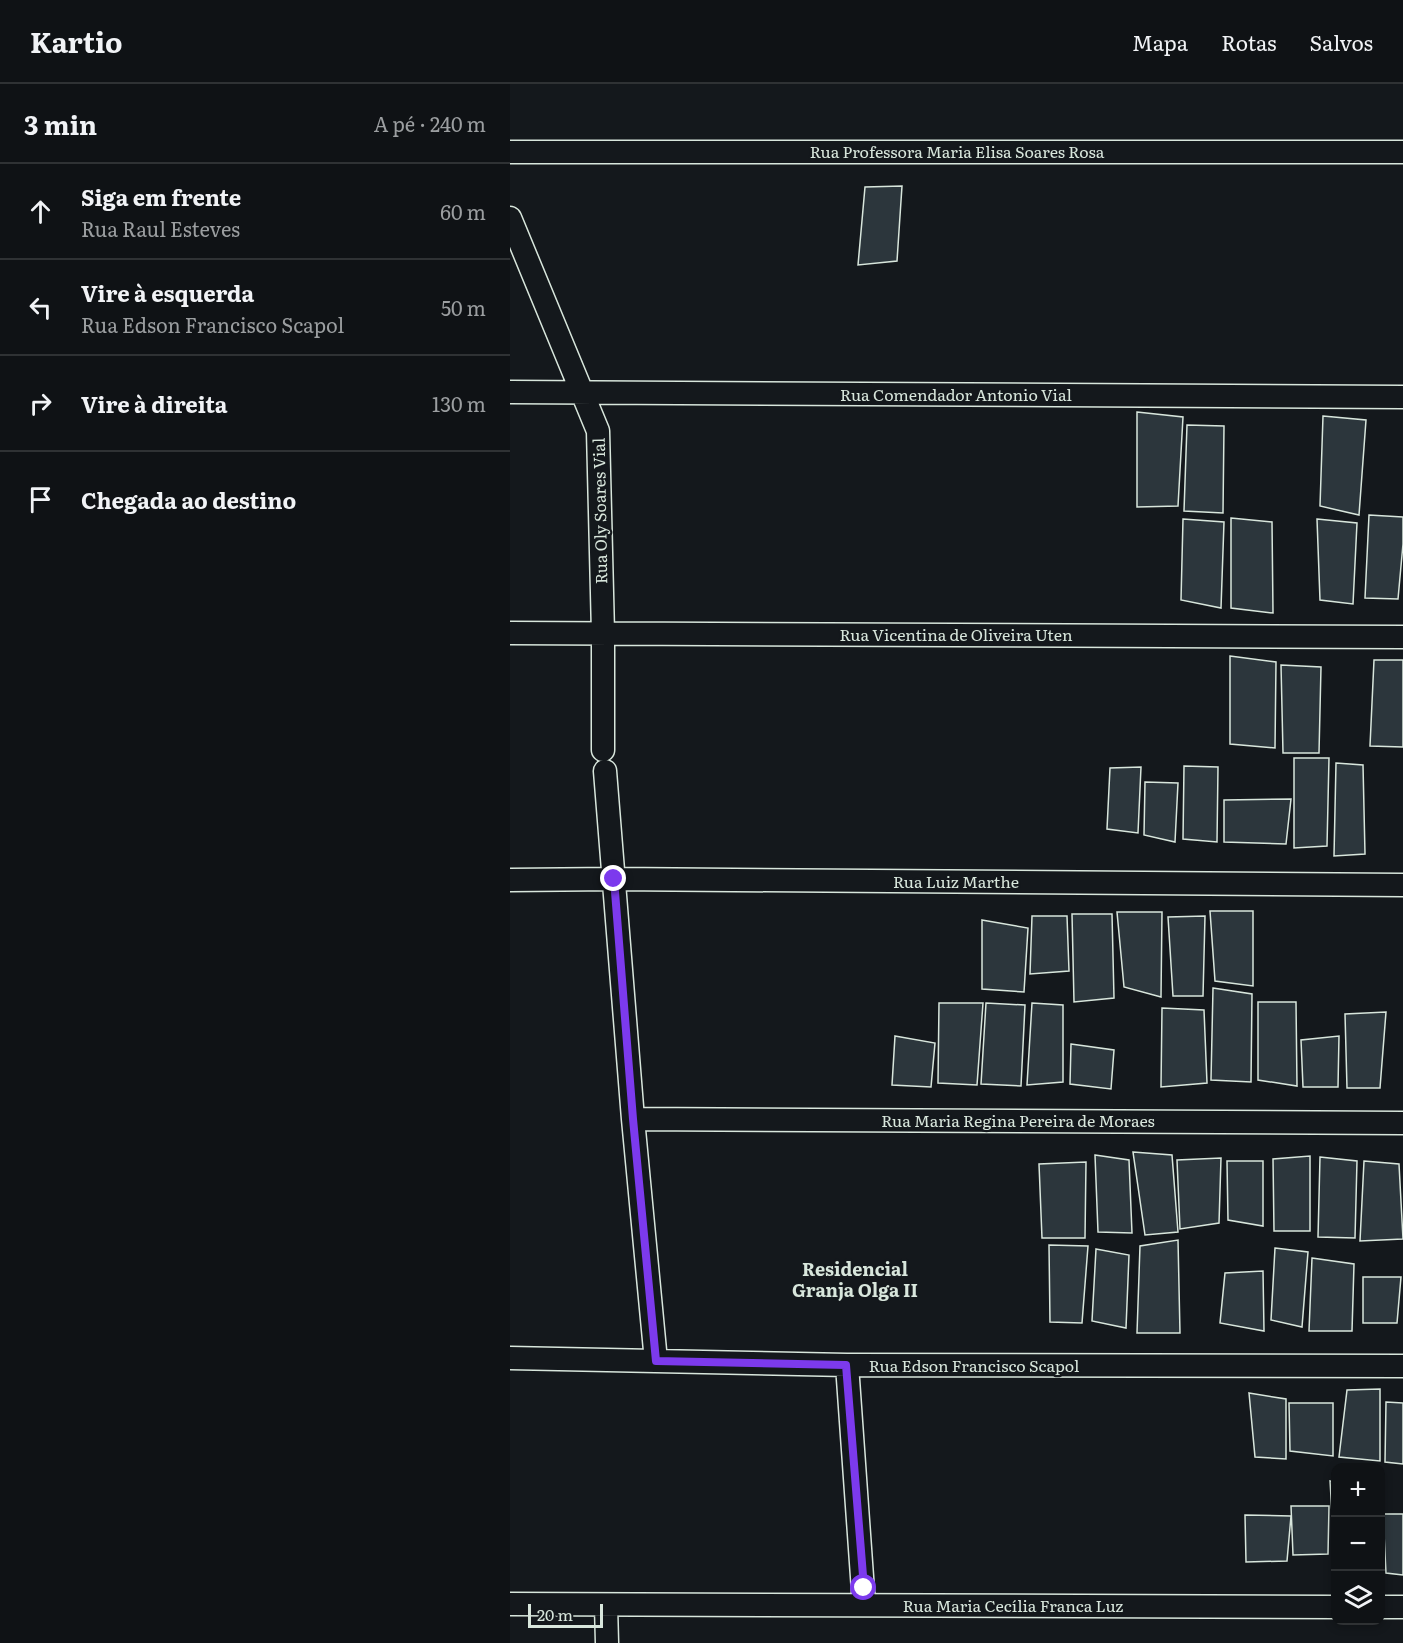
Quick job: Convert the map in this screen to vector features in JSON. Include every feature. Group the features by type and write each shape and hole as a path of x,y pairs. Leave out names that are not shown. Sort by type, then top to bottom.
{"street":[{"name":"Rua Professora Maria Elisa Soares Rosa","path":"510,153 1403,152"},
{"name":"Rua Oly Soares Vial","path":"510,218 598,431 604,760 633,1119 656,1361"},
{"name":"Rua Comendador Antonio Vial","path":"510,392 1403,398"},
{"name":"Rua Vicentina de Oliveira Uten","path":"510,633 1403,637"},
{"name":"Rua Luiz Marthe","path":"510,880 1403,885"},
{"name":"Rua Maria Regina Pereira de Moraes","path":"633,1119 1403,1123"},
{"name":"Rua Edson Francisco Scapol","path":"510,1358 846,1365 1403,1366"},
{"path":"846,1365 864,1605"},
{"name":"Rua Maria Cecília Franca Luz","path":"510,1604 1331,1607"},
{"path":"606,1605 607,1643"},
{"path":"1385,1607 1403,1607"}],"building":[{"path":"902,186 897,261 858,265 865,187"},
{"path":"1137,412 1183,417 1178,506 1137,507"},
{"path":"1323,416 1366,420 1359,515 1320,506"},
{"path":"1187,425 1224,426 1223,513 1184,511"},
{"path":"1369,515 1403,517 1398,599 1365,598"},
{"path":"1231,518 1272,522 1273,613 1231,608"},
{"path":"1183,519 1224,522 1221,608 1181,600"},
{"path":"1317,519 1357,523 1353,604 1320,600"},
{"path":"1230,656 1276,662 1275,748 1230,744"},
{"path":"1374,660 1403,660 1403,747 1370,746"},
{"path":"1281,665 1321,667 1319,753 1283,753"},
{"path":"1294,758 1329,758 1327,846 1294,848"},
{"path":"1336,763 1363,765 1365,854 1334,856"},
{"path":"1184,766 1218,767 1217,842 1183,839"},
{"path":"1141,767 1138,833 1107,829 1110,768"},
{"path":"1145,782 1178,783 1175,842 1144,835"},
{"path":"1291,799 1286,844 1224,842 1224,800"},
{"path":"1210,911 1253,911 1253,986 1215,981"},
{"path":"1117,912 1162,912 1161,997 1124,987"},
{"path":"1072,914 1112,914 1114,998 1074,1002"},
{"path":"1032,916 1067,916 1069,971 1030,974"},
{"path":"1205,916 1203,996 1173,996 1168,917"},
{"path":"982,920 1028,928 1024,992 982,989"},
{"path":"1213,988 1252,994 1251,1082 1211,1080"},
{"path":"1258,1002 1296,1002 1297,1086 1258,1080"},
{"path":"939,1003 983,1003 977,1085 938,1083"},
{"path":"986,1003 1025,1005 1021,1086 981,1084"},
{"path":"1032,1003 1063,1005 1063,1082 1027,1085"},
{"path":"1162,1008 1204,1010 1207,1083 1161,1087"},
{"path":"1386,1012 1380,1088 1347,1088 1345,1014"},
{"path":"895,1036 935,1043 931,1087 892,1085"},
{"path":"1339,1036 1338,1087 1303,1087 1301,1040"},
{"path":"1071,1044 1114,1050 1111,1089 1070,1084"},
{"path":"1133,1152 1172,1155 1178,1232 1145,1235"},
{"path":"1095,1155 1129,1160 1132,1233 1098,1232"},
{"path":"1310,1156 1310,1231 1274,1231 1273,1159"},
{"path":"1320,1157 1357,1161 1355,1238 1318,1237"},
{"path":"1221,1158 1219,1223 1180,1229 1177,1160"},
{"path":"1227,1161 1263,1161 1263,1226 1228,1220"},
{"path":"1364,1161 1399,1164 1403,1239 1360,1241"},
{"path":"1086,1162 1085,1238 1042,1238 1039,1164"},
{"path":"1178,1240 1180,1333 1137,1333 1140,1246"},
{"path":"1049,1245 1088,1246 1082,1323 1050,1322"},
{"path":"1275,1248 1308,1252 1302,1327 1271,1320"},
{"path":"1096,1249 1129,1255 1126,1328 1092,1321"},
{"path":"1312,1258 1354,1264 1352,1331 1309,1331"},
{"path":"1263,1271 1264,1331 1220,1323 1225,1273"},
{"path":"1363,1277 1401,1277 1397,1323 1363,1323"},
{"path":"1380,1389 1380,1461 1339,1457 1347,1390"},
{"path":"1249,1393 1286,1399 1286,1459 1255,1457"},
{"path":"1386,1402 1403,1403 1403,1464 1385,1462"},
{"path":"1289,1403 1333,1403 1333,1456 1290,1451"},
{"path":"1291,1506 1329,1506 1328,1554 1293,1555"},
{"path":"1385,1514 1403,1514 1403,1575 1386,1573"},
{"path":"1245,1515 1291,1516 1287,1561 1246,1562"}],"district":[{"name":"Residencial Granja Olga II","path":"855,1280"}],"route":[{"path":"614,879 633,1119 656,1361 846,1365 864,1588"}]}
